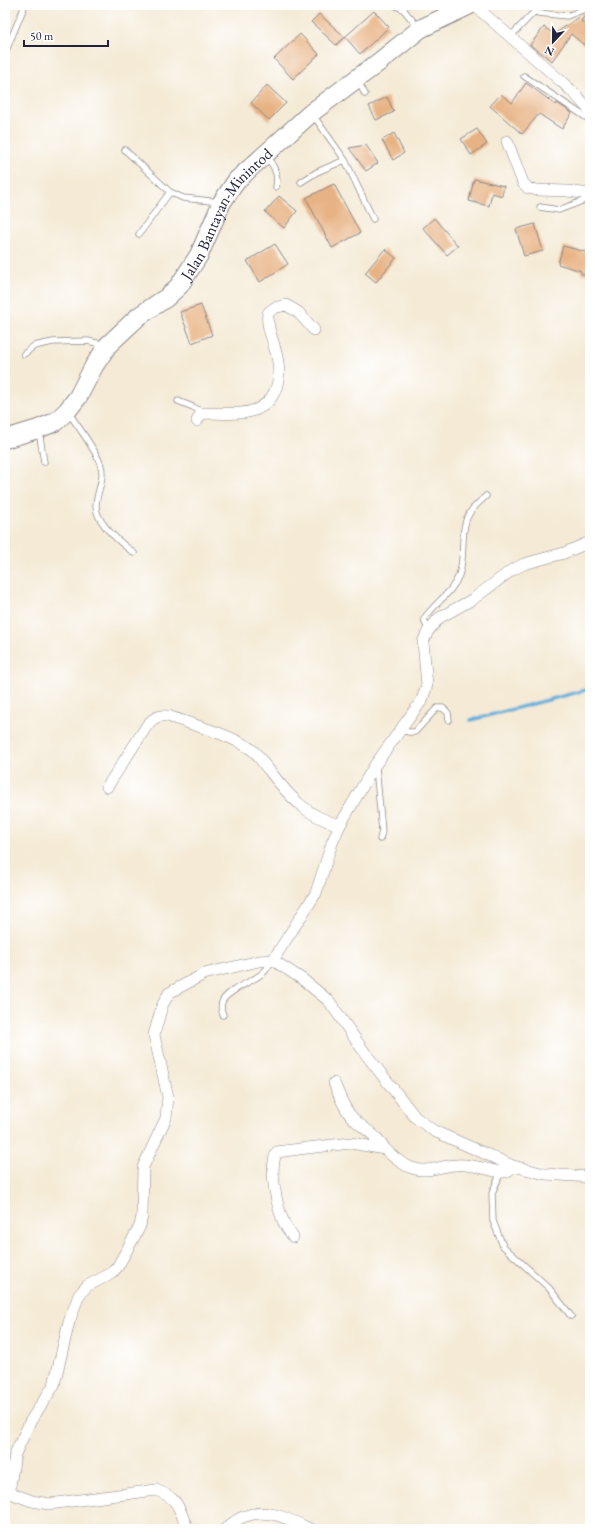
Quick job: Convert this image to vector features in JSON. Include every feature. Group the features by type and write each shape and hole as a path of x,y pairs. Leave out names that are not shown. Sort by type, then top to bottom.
{"main road":[{"name":"Jalan Bantayan-Minintod","path":"5,439 38,429 54,422 67,412 78,397 94,366 108,345 139,316 166,298 179,286 199,255 222,202 236,180 311,113 420,29 470,5"}],"street":[{"path":"474,5 511,36 575,94 590,111"},
{"path":"507,141 523,183 528,188 590,194"},
{"path":"200,417 242,413 257,408 270,401 275,392 278,366 276,350 266,321 268,313 274,308 286,305 298,312 314,330"},
{"path":"273,960 316,893 332,843 340,825 375,765 422,700 427,686 423,642 428,631 439,618 473,599 512,570 524,564 564,553 590,542"},
{"path":"107,786 148,724 155,717 163,715 230,738 252,750 287,792 307,811 327,822 340,825"},
{"path":"188,1529 176,1502 167,1494 156,1490 49,1504 32,1501 7,1492 15,1454 30,1422 54,1384 69,1322 79,1295 87,1286 112,1273 118,1266 140,1226 142,1216 143,1167 166,1118 168,1097 154,1035 162,1006 169,992 204,974 259,961 273,960 302,979 330,1001 365,1054 415,1117 434,1131 513,1166 545,1174 590,1177"},
{"path":"334,1082 350,1115 382,1144 394,1158 414,1169 425,1170 465,1164 507,1172 513,1166"},
{"path":"293,1237 284,1224 274,1185 273,1159 277,1152 351,1143 385,1149"},
{"path":"225,1529 243,1516 264,1513 284,1516 310,1529"}],"lane":[{"path":"5,53 25,5"},
{"path":"394,5 404,7 420,29"},
{"path":"530,5 535,11 550,15 567,16 590,7"},
{"path":"511,36 535,11"},
{"path":"524,76 590,120"},
{"path":"356,79 365,94"},
{"path":"311,113 344,160 373,219"},
{"path":"124,150 170,192 183,198 222,202"},
{"path":"264,154 272,163 276,171 276,187"},
{"path":"301,182 317,172 344,160"},
{"path":"139,234 170,192"},
{"path":"540,207 559,210 590,198"},
{"path":"24,354 34,346 53,342 88,340 108,345"},
{"path":"178,401 193,407 200,417"},
{"path":"67,412 88,441 101,465 102,474 96,507 100,518 115,539 134,553"},
{"path":"38,429 44,462"},
{"path":"428,631 424,619 429,611 448,593 459,576 464,553 464,528 468,515 486,496"},
{"path":"400,729 408,732 415,732 437,708 443,708 448,713 449,720"},
{"path":"375,765 381,815 382,831 380,839"},
{"path":"222,1015 221,1006 223,1000 231,992 254,979 266,970 273,960"},
{"path":"501,1172 492,1193 493,1221 503,1246 550,1288 572,1316"}],"building":[{"path":"374,11 389,27 360,54 345,37"},
{"path":"319,14 345,37 336,45 311,22"},
{"path":"584,14 585,15 581,21 590,29 590,39 584,45 571,34 552,61 530,45 544,27 554,34"},
{"path":"300,34 319,54 293,79 274,59"},
{"path":"526,83 556,105 557,103 572,113 562,129 539,114 522,134 490,106 501,94 512,103"},
{"path":"267,85 286,103 269,120 251,103"},
{"path":"387,97 394,112 376,120 369,106"},
{"path":"477,129 487,144 471,155 461,139"},
{"path":"394,133 404,153 393,160 382,140"},
{"path":"366,145 378,163 366,171 349,148"},
{"path":"474,179 504,186 502,196 492,193 489,206 469,201"},
{"path":"334,184 360,233 332,248 306,198"},
{"path":"279,196 297,211 284,228 265,212"},
{"path":"434,218 458,246 447,255 423,228"},
{"path":"535,224 543,251 524,256 516,229"},
{"path":"275,244 288,264 260,282 247,261"},
{"path":"563,246 590,253 590,275 581,274 581,271 558,264"},
{"path":"385,249 396,258 376,282 365,273"},
{"path":"201,305 212,335 192,343 180,312"}],"waterway":[{"path":"471,720 590,689"}]}
